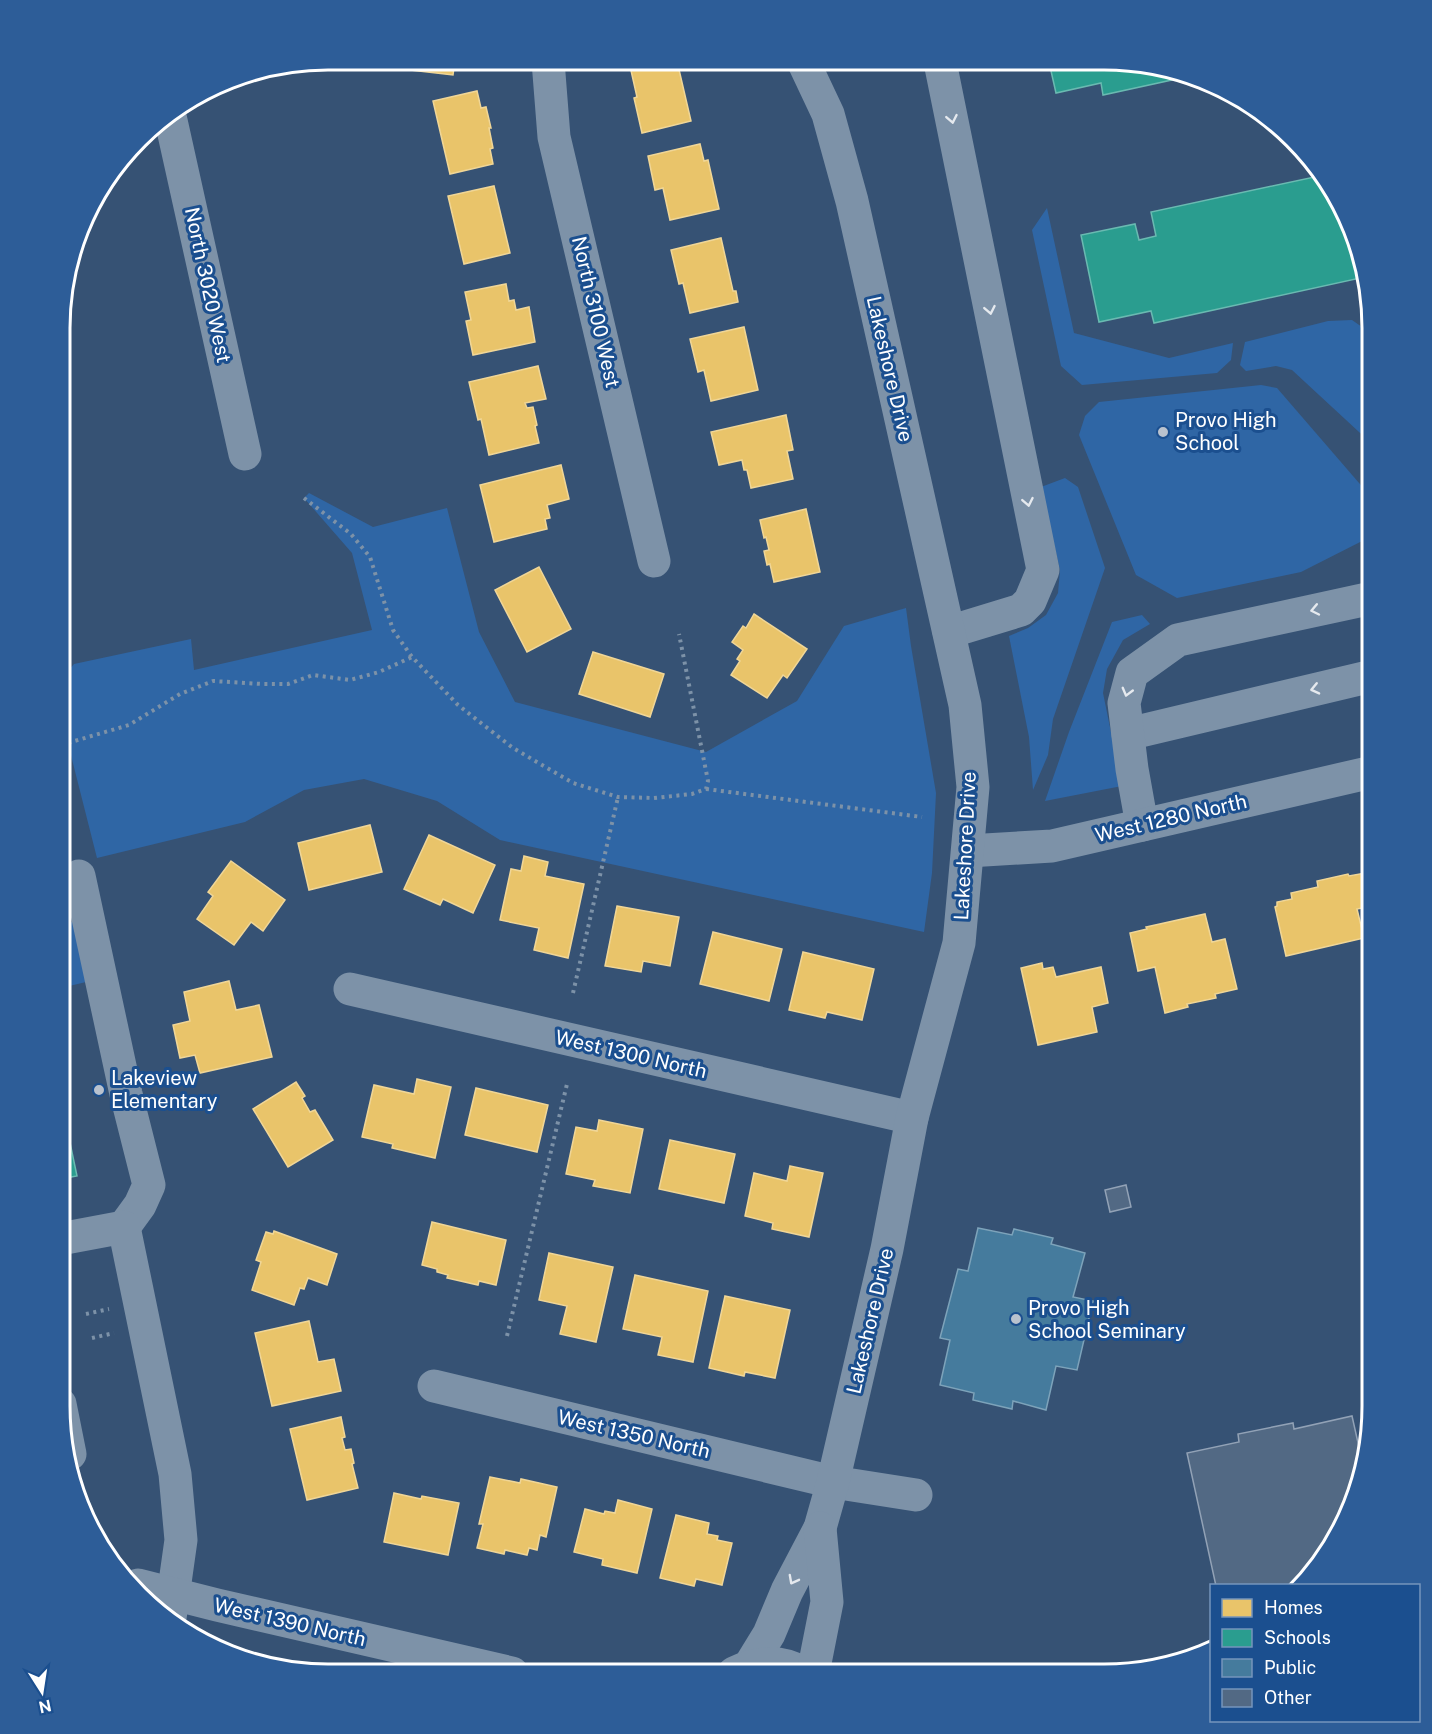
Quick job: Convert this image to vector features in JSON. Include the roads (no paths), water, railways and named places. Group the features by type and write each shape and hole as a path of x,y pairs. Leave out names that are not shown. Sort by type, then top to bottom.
{"street":[{"name":"North 3100 West","path":"549,70 554,137 654,561"},
{"name":"Lakeshore Drive","path":"746,1664 769,1634 787,1591 820,1528 833,1482 886,1249 912,1118 959,943 973,787 965,705 852,201 828,114 807,70"},
{"path":"942,70 1042,570 1030,601 1021,610 949,632"},
{"name":"North 3020 West","path":"172,124 246,454"},
{"path":"1142,825 1124,703 1132,673 1178,640 1362,600"},
{"path":"1128,734 1362,678"},
{"name":"West 1280 North","path":"968,851 1052,846 1362,774"},
{"path":"70,1237 124,1227 140,1205 149,1185 126,1094 80,876"},
{"name":"West 1300 North","path":"350,989 912,1118"},
{"path":"124,1227 175,1474 181,1540 172,1606"},
{"name":"West 1350 North","path":"434,1386 833,1482 916,1495"},
{"name":"Lakeshore Drive","path":"815,1664 827,1602 820,1528"},
{"name":"West 1390 North","path":"152,1594 172,1606 466,1664"}],"place":[{"name":"Provo High School","path":"1163,432"},
{"name":"Lakeview Elementary","path":"99,1090"},
{"name":"Provo High School Seminary","path":"1016,1319"}]}
